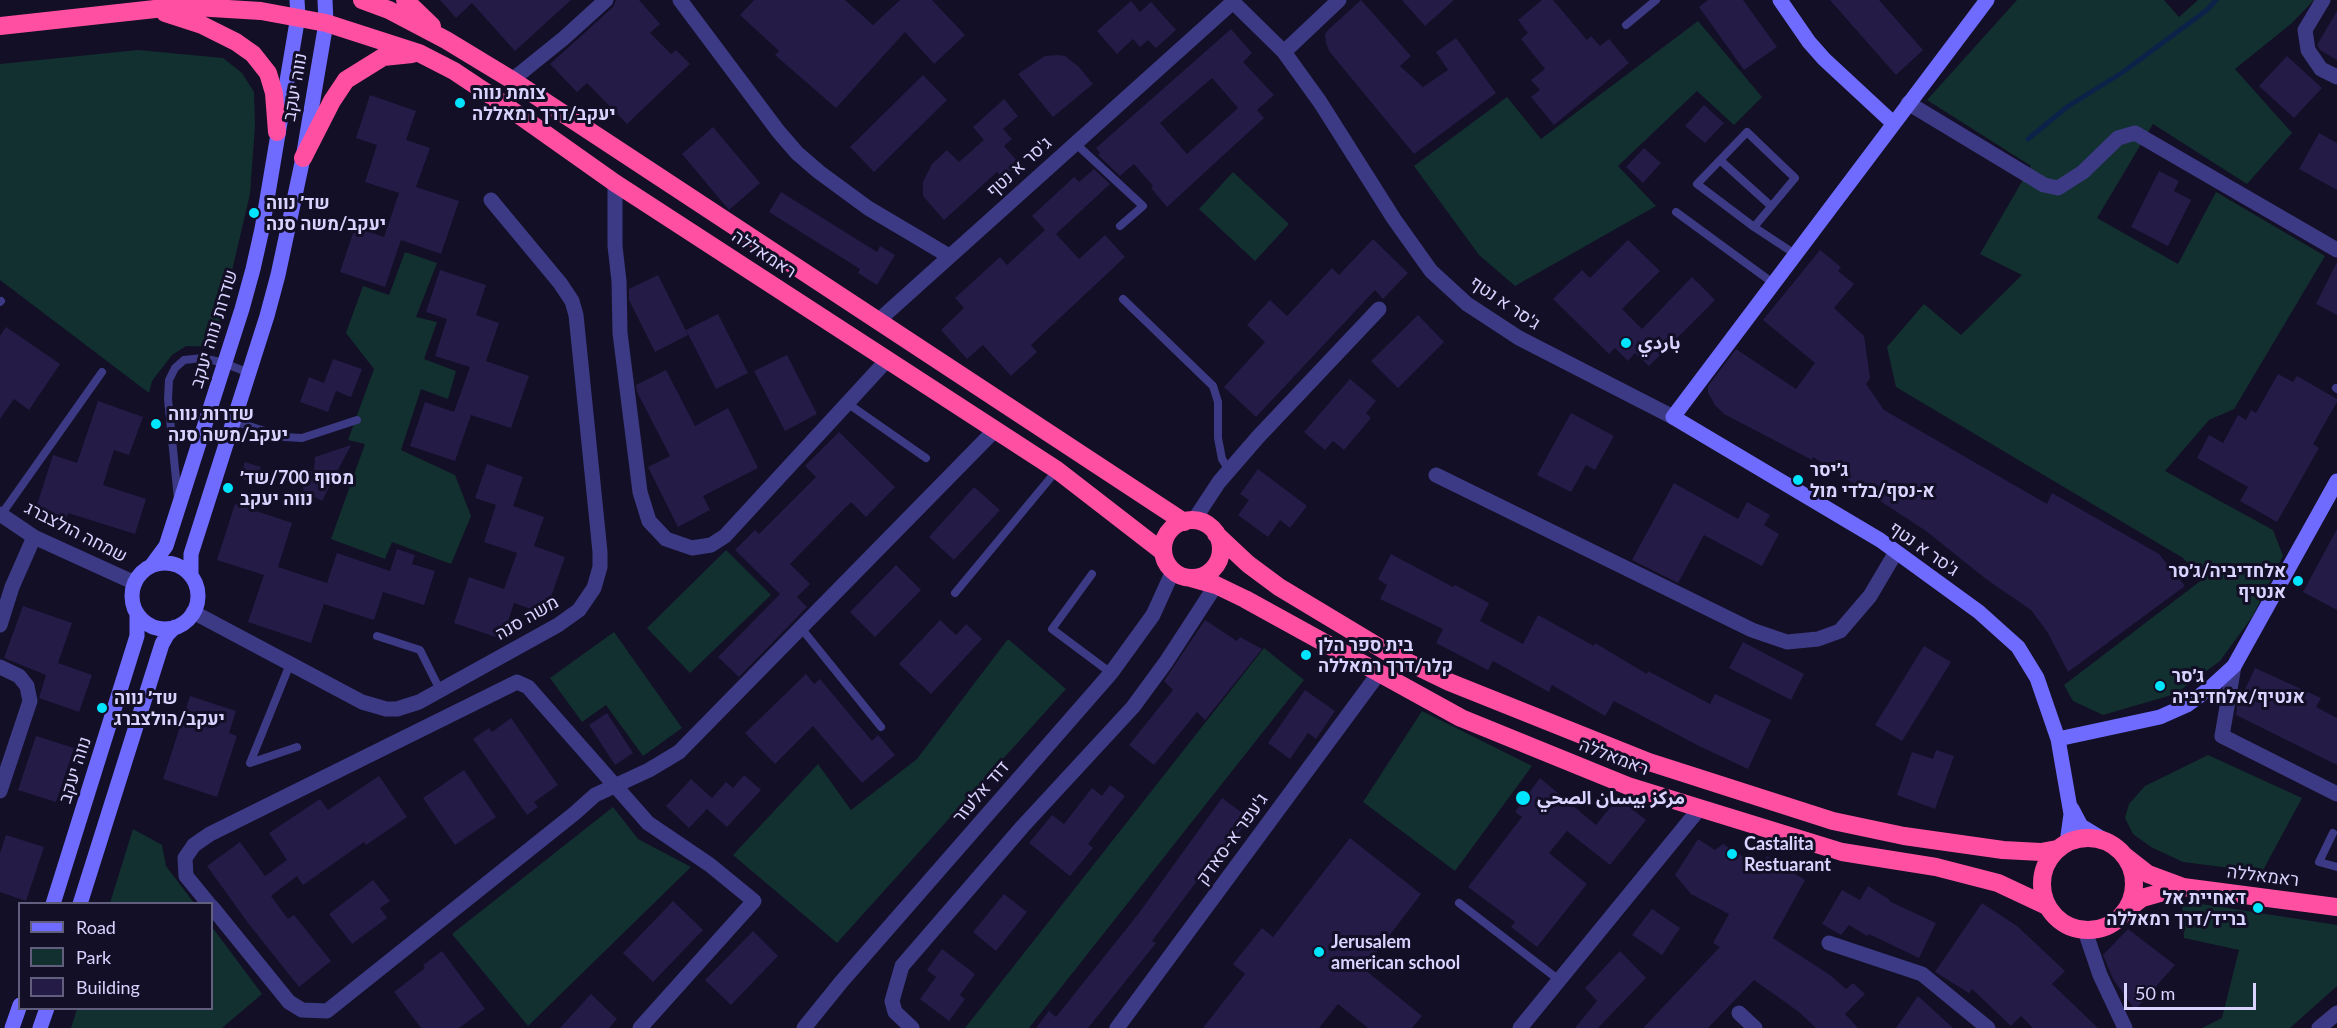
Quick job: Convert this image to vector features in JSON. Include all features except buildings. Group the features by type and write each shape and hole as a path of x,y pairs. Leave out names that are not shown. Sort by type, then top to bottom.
{"highway":[{"name":"ראמאללה","path":"362,0 389,10 446,40 512,80 1189,521"},
{"path":"405,0 446,40"},
{"name":"ראמאללה","path":"0,26 155,9 297,8 326,23 419,53 454,71 615,183 996,429 1057,470 1163,552"},
{"path":"155,9 202,25 236,42 253,54 268,73 274,93 278,132"},
{"path":"303,158 332,101 346,80 383,57 419,53"},
{"path":"1189,521 1203,523 1216,534 1220,544 1217,563 1210,572 1201,577 1181,577 1166,562 1163,552 1164,542 1174,526 1189,521"},
{"name":"ראמאללה","path":"1216,534 1248,564 1279,587 1387,652 1449,682 1649,762 1833,821 1904,836 2003,850 2042,852 2062,846"},
{"name":"ראמאללה","path":"1191,578 1216,585 1461,718 1628,786 1842,852 1936,867 1998,883 2047,906"},
{"path":"2081,838 2096,839 2115,848 2130,866 2134,881 2132,896 2126,910 2115,922 2085,931 2070,927 2057,919 2047,906 2042,892 2042,876 2048,861 2062,846 2081,838"},
{"name":"ראמאללה","path":"2115,848 2148,874 2183,887 2337,907"},
{"name":"ראמאללה","path":"2126,910 2142,898 2183,887"}],"street":[{"path":"326,0 326,23"},
{"path":"512,80 606,0"},
{"path":"680,0 797,153 868,208 950,256"},
{"path":"1284,52 1339,0"},
{"path":"1780,0 1824,60 1893,123"},
{"path":"1673,417 1987,0"},
{"path":"2323,0 2305,30 2308,50 2321,69 2337,77"},
{"name":"ג'סר א נטף","path":"879,320 1233,2 1284,52 1320,102 1394,219 1431,271 1460,297 1519,338 1673,417 1896,552 1979,612 2018,647 2037,678 2058,739 2071,814 2062,846"},
{"name":"נווה יעקב","path":"278,132 297,8"},
{"name":"נווה יעקב","path":"303,158 326,23"},
{"path":"1908,103 2044,185 2058,188 2083,172 2118,138 2135,133 2337,250"},
{"name":"שדרות נווה יעקב","path":"152,565 166,546 253,269 278,132"},
{"path":"191,575 191,554 278,275 303,158"},
{"path":"615,183 615,246 619,281 620,333 640,492 649,521 666,539 692,548 711,545 726,536 888,359"},
{"name":"משה סנה","path":"193,612 362,702 386,709 408,706 440,690 558,625 579,610 594,588 600,567 576,315 572,301 560,283 491,201"},
{"path":"1189,521 1229,470 1379,309"},
{"path":"213,909 290,1002 302,1010 327,1011 595,795 649,770 679,752 996,429"},
{"path":"1436,475 1752,630 1787,642 1818,639 1840,631 1870,596 1896,552"},
{"path":"2058,739 2160,717 2187,705 2234,666 2337,481"},
{"name":"שמחה הולצברג","path":"0,514 34,537 135,583"},
{"path":"0,625 12,587 34,537"},
{"path":"161,563 173,564 185,569 191,575 197,587 198,596 193,612 186,621 167,629 153,627 137,613 132,596 135,583 142,572 152,565 161,563"},
{"name":"דוד אלעזר","path":"804,1028 842,981 1110,673 1153,615 1173,571"},
{"path":"912,1028 895,1012 892,1001 902,966 1023,826 1133,707 1166,662 1216,585"},
{"name":"נווה יעקב","path":"53,902 137,636 137,613"},
{"path":"80,902 162,644 175,627"},
{"path":"2234,666 2222,736 2337,794"},
{"path":"0,667 19,676 27,686 30,701 0,791"},
{"name":"ג'עפר א-סאדק","path":"1117,1028 1379,674"},
{"path":"208,902 186,876 185,858 194,845 210,834 517,682 528,687 648,823 710,865 754,901 640,1028"},
{"name":"ג'סר א נטף","path":"2069,800 2081,826 2115,848"},
{"path":"1520,1028 1700,808"},
{"path":"2085,931 2100,975 2124,1028"},
{"path":"1829,943 1922,974 1988,1028"},
{"path":"12,1028 18,1010"},
{"path":"40,1028 45,1010"},
{"path":"1739,1013 1755,1028"},
{"path":"2319,1028 2337,1013"}],"lane":[{"path":"1626,25 1656,0"},
{"path":"1754,227 1795,178 1747,132 1697,184 1754,227 1795,254"},
{"path":"1076,143 1143,206 1120,226"},
{"path":"1720,160 1772,206"},
{"path":"1676,212 1773,283"},
{"path":"1124,299 1213,386 1218,402 1220,449 1222,459 1229,470"},
{"path":"179,506 168,399 169,380 175,368 184,360 203,358 249,373"},
{"name":"שמחה הולצברג","path":"0,514 102,372"},
{"path":"847,403 926,458"},
{"path":"233,421 284,437 302,438 357,420"},
{"path":"955,593 1057,470"},
{"path":"1092,574 1052,629 1110,673"},
{"path":"801,628 881,728"},
{"path":"377,636 420,650 440,690"},
{"path":"290,664 250,763 297,747"},
{"path":"2333,833 2319,862 2337,867"},
{"path":"1459,903 1560,980"}],"green space":[{"path":"2017,0 2164,0 2179,17 2198,0 2314,0 2292,23 2235,69 2292,133 2247,184 2153,124 2097,218 2178,264 2216,192 2325,256 2234,409 2209,420 2165,471 2273,530 2283,556 2252,617 2220,661 2175,694 2103,715 2073,701 2064,685 2203,579 2183,558 1896,387 1887,347 1924,304 1961,335 2022,275 1980,254 2031,166 1927,100"},
{"path":"1698,21 1762,97 1734,125 1697,91 1618,166 1656,206 1515,286 1479,255 1414,166 1507,97 1541,139"},
{"path":"138,50 223,58 242,73 254,92 255,125 250,194 214,347 186,346 172,355 152,381 149,393 0,280 0,64"},
{"path":"1233,172 1289,224 1255,261 1199,209"},
{"path":"405,252 437,263 416,317 437,322 424,359 456,371 448,399 421,389 401,450 455,475 471,516 451,564 392,542 385,559 331,539 365,444 348,440 374,369 346,333 363,286 389,295"},
{"path":"726,550 771,595 690,673 647,628"},
{"path":"614,632 682,728 643,756 606,705 582,722 550,678"},
{"path":"1008,639 1066,689 837,943 733,855 818,764 851,810 917,759"},
{"path":"1264,648 1304,680 1029,1028 965,1028"},
{"path":"1422,711 1532,766 1455,871 1363,802"},
{"path":"2208,755 2302,798 2262,872 2183,862 2151,847 2133,834 2125,818 2129,804 2145,786"},
{"path":"613,807 638,839 691,867 528,1026 452,934"},
{"path":"133,829 162,845 166,866 193,902 110,902"},
{"path":"2182,901 2337,925 2337,986 2290,1028 2202,1028 2222,1018 2239,950 2184,938"},
{"path":"213,928 262,994 222,1028 71,1028 77,1010 213,1010"}],"waterway":[{"path":"2028,139 2067,107 2123,72 2207,10 2216,0"}],"place":[{"name":"צומת נווה יעקב/דרך רמאללה","path":"460,103"},
{"name":"שד׳ נווה יעקב/משה סנה","path":"254,213"},
{"name":"باردي","path":"1626,343"},
{"name":"שדרות נווה יעקב/משה סנה","path":"156,424"},
{"name":"ג׳יסר א-נסף/בלדי מול","path":"1798,480"},
{"name":"מסוף 700/שד׳ נווה יעקב","path":"228,488"},
{"name":"אלחדיביה/ג׳סר אנטיף","path":"2298,581"},
{"name":"בית ספר הלן קלר/דרך רמאללה","path":"1306,655"},
{"name":"ג׳סר אנטיף/אלחדיביה","path":"2160,686"},
{"name":"שד׳ נווה יעקב/הולצברג","path":"102,708"},
{"name":"مركز بيسان الصحي","path":"1523,798"},
{"name":"Castalita Restuarant","path":"1732,854"},
{"name":"דאחיית אל בריד/דרך רמאללה","path":"2258,908"},
{"name":"Jerusalem american school","path":"1319,952"}]}
